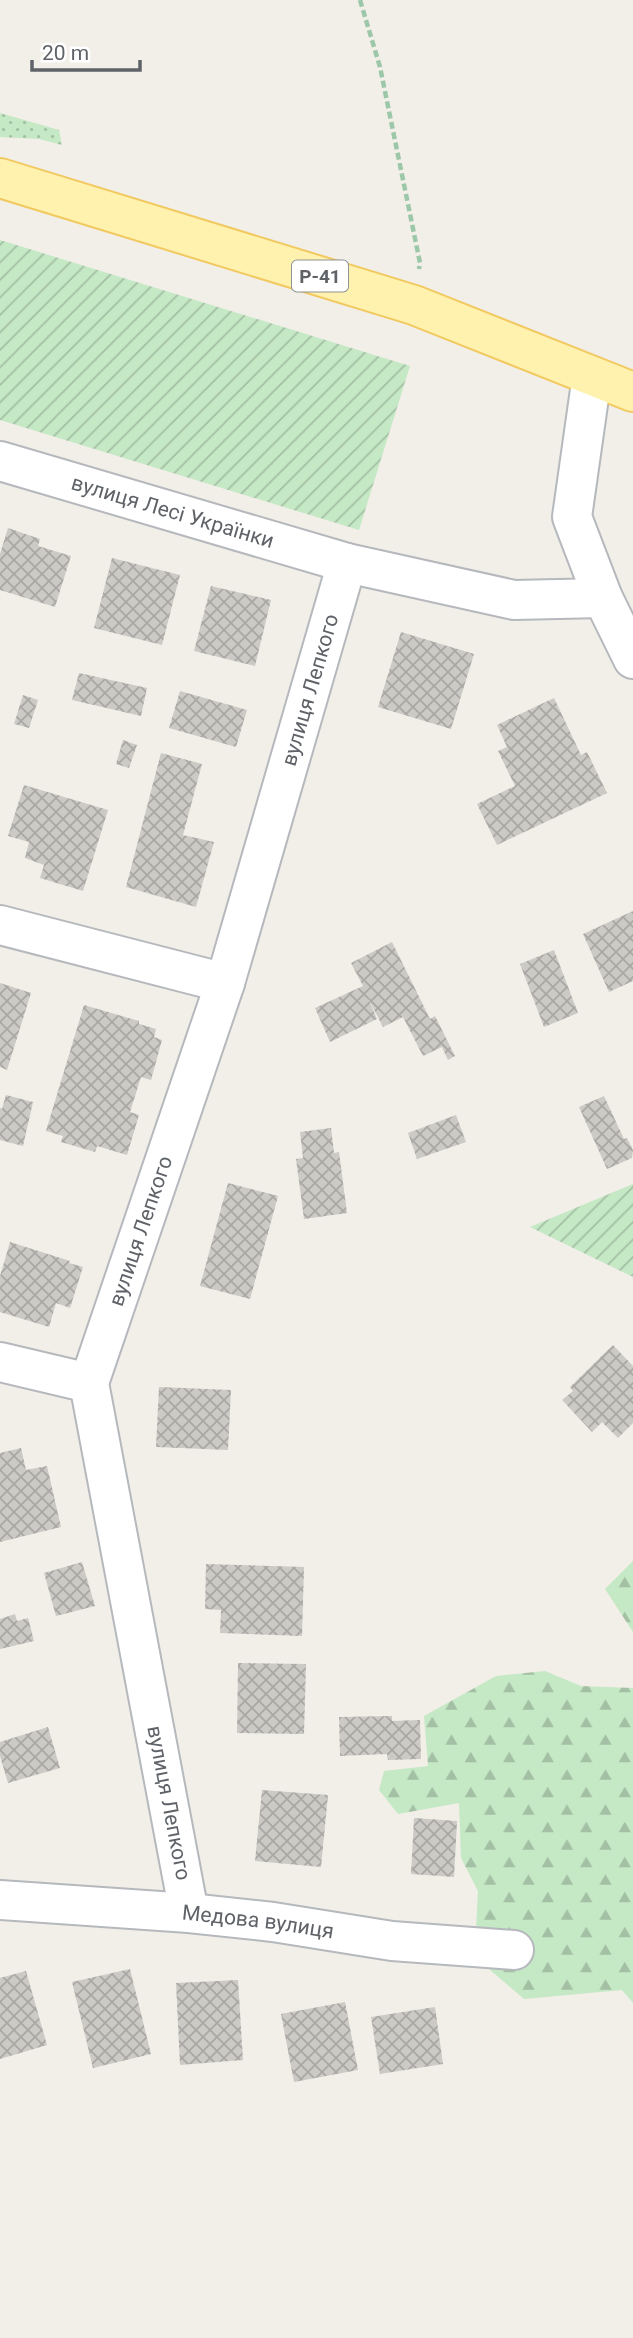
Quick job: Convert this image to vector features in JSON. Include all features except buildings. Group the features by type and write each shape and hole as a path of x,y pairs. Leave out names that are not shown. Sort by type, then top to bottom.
{"main road":[{"name":"Р-41","path":"0,178 414,305 633,392"}],"street":[{"path":"592,376 572,517 603,598 633,659"},
{"name":"вулиця Лесі Українки","path":"0,461 347,563 514,600 603,598"},
{"name":"вулиця Лепкого","path":"189,1913 89,1383 225,983 347,563"},
{"path":"0,925 225,983"},
{"path":"0,1362 89,1383"},
{"name":"Медова вулиця","path":"0,1900 189,1913 273,1922 392,1941 514,1950"}],"path":[{"path":"360,0 380,67 420,263 414,305"}],"green space":[{"path":"0,113 59,130 62,145 39,139 0,137"},
{"path":"0,240 410,366 359,530 0,420"},
{"path":"633,1184 633,1277 530,1227"},
{"path":"633,1561 633,1632 605,1589"},
{"path":"545,1671 581,1686 633,1688 633,2003 622,1990 524,1999 489,1969 476,1929 478,1891 461,1858 459,1803 398,1814 379,1790 384,1771 428,1766 424,1716 496,1676"}]}
